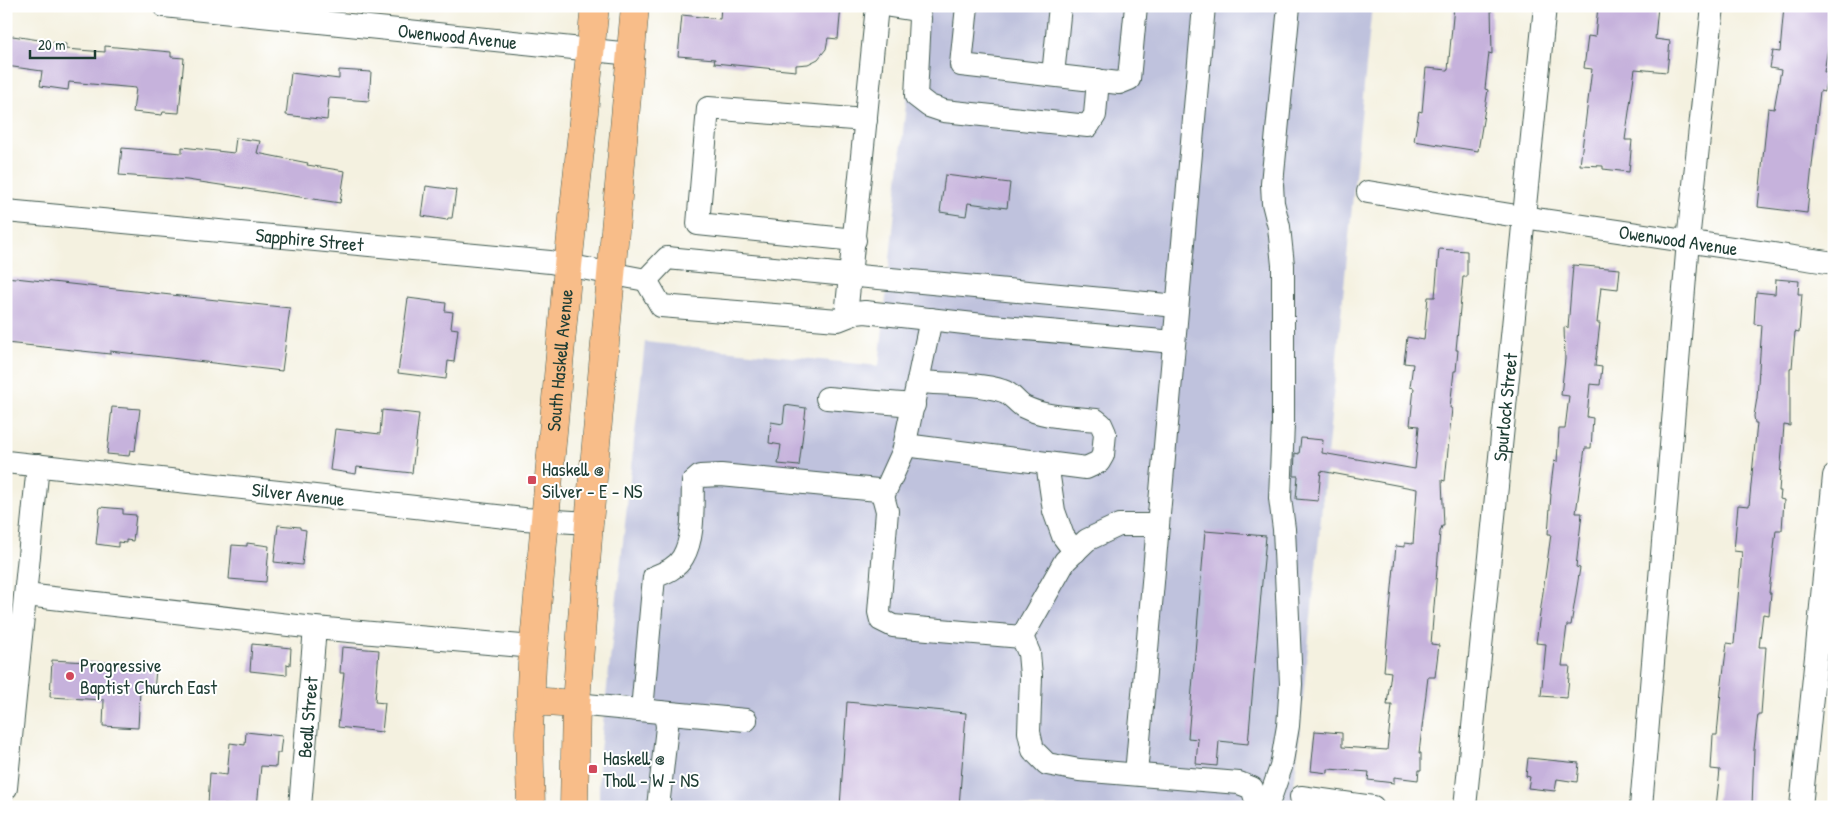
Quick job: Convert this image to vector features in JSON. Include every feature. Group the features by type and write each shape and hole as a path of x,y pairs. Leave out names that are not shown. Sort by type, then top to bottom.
{"main road":[{"name":"South Haskell Avenue","path":"531,807 530,701 544,520 595,6"},
{"path":"574,807 576,704 589,523 635,6"},
{"path":"530,701 576,704"}],"street":[{"name":"Owenwood Avenue","path":"164,6 631,54"},
{"path":"846,316 877,6"},
{"path":"890,6 916,10 920,18 916,96 928,106 944,111 1088,126 1094,115 1098,80"},
{"path":"966,6 961,64 1119,83 1129,80 1136,6"},
{"path":"1053,74 1060,6"},
{"path":"1136,774 1204,6"},
{"path":"1267,807 1281,767 1288,726 1291,684 1284,529 1280,498 1283,423 1283,265 1272,184 1289,6"},
{"name":"Spurlock Street","path":"1465,807 1545,6"},
{"path":"1641,807 1688,240 1713,6"},
{"path":"855,240 698,224 708,108 866,120"},
{"name":"Owenwood Avenue","path":"1368,192 1834,263"},
{"name":"Sapphire Street","path":"6,211 540,261 646,280"},
{"path":"1174,342 992,326 865,312 846,316 838,320 661,306 646,280 666,258 1177,306"},
{"path":"883,496 905,445 931,319"},
{"path":"905,445 1086,468 1099,462 1103,455 1105,433 1101,424 1096,420 1050,416 1033,410 1013,399 1006,391 994,388 919,382"},
{"path":"828,398 914,405"},
{"name":"Silver Avenue","path":"6,462 544,520 589,523"},
{"path":"1047,463 1054,511 1063,536 1075,552"},
{"path":"6,788 38,465"},
{"path":"651,711 654,577 673,568 683,557 690,536 693,482 700,476 721,475 878,490 883,496 887,511 879,612 881,620 894,626 1022,637"},
{"path":"1801,807 1834,476"},
{"path":"1022,637 1065,561 1087,540 1119,525 1158,525"},
{"path":"26,595 315,628 534,647"},
{"name":"Beall Street","path":"300,807 315,628"},
{"path":"1022,637 1029,653 1031,676 1029,732 1034,750 1047,764 1079,770 1239,783 1252,788 1258,807"},
{"path":"576,704 746,720"},
{"path":"651,711 666,718 667,727 658,807"},
{"path":"1302,797 1373,807"}],"shaded area":[{"path":"916,6 1372,6 1292,807 599,807 599,760 645,342 879,366"}],"building":[{"path":"721,6 841,6 838,39 828,38 826,49 818,59 808,64 796,65 796,71 714,63 715,59 678,56 682,15 720,19"},
{"path":"1454,6 1491,6 1492,54 1489,53 1485,89 1488,90 1478,151 1414,141 1419,111 1422,112 1426,68 1448,70"},
{"path":"1598,6 1658,6 1655,39 1670,41 1667,72 1635,69 1625,140 1632,140 1629,172 1603,169 1603,166 1580,165 1592,69 1584,68 1588,36 1595,37"},
{"path":"1784,6 1832,8 1831,30 1824,72 1828,72 1824,92 1820,91 1807,213 1758,207 1768,108 1774,109 1781,70 1770,68 1773,51 1780,52"},
{"path":"6,35 66,44 65,49 105,52 105,46 171,52 171,57 184,58 179,113 163,112 162,115 133,112 136,88 69,82 68,90 40,86 42,71 6,66"},
{"path":"339,70 371,72 369,101 329,98 327,120 286,115 291,73 339,79"},
{"path":"236,138 260,141 257,153 308,163 307,165 345,171 340,203 187,180 119,175 122,148 182,153 182,147 234,153"},
{"path":"945,175 1010,183 1007,208 968,203 966,216 940,212"},
{"path":"426,186 456,190 452,218 447,220 422,216"},
{"path":"1439,249 1467,251 1467,277 1463,277 1445,481 1442,480 1444,526 1442,526 1440,532 1431,644 1439,645 1435,677 1428,677 1419,753 1421,753 1421,770 1419,770 1418,780 1394,777 1394,783 1368,780 1369,772 1328,769 1328,773 1311,771 1315,731 1342,733 1342,747 1387,750 1392,705 1387,705 1391,672 1384,671 1396,546 1405,547 1405,543 1413,544 1417,489 1321,471 1318,501 1296,499 1298,476 1294,476 1295,453 1299,454 1301,438 1323,440 1322,453 1415,469 1419,426 1410,425 1414,388 1410,387 1413,364 1404,363 1407,337 1424,340 1428,297 1435,297"},
{"path":"1573,265 1620,269 1618,289 1601,287 1597,323 1600,323 1595,366 1602,367 1600,385 1590,384 1587,417 1593,418 1591,448 1585,448 1576,513 1582,513 1576,567 1580,568 1571,625 1567,625 1562,666 1570,666 1567,698 1541,696 1546,644 1536,643 1551,534 1548,534 1554,461 1557,462 1559,429 1565,429 1569,396 1561,395 1565,359 1564,327 1568,328"},
{"path":"6,277 290,308 282,371 110,351 110,354 6,343"},
{"path":"1776,279 1799,281 1798,294 1802,294 1799,333 1795,332 1792,368 1790,368 1790,426 1784,425 1779,491 1781,491 1780,499 1784,500 1782,530 1776,530 1769,593 1771,593 1769,615 1763,614 1759,647 1766,647 1761,714 1758,714 1754,749 1752,807 1716,807 1720,770 1711,769 1713,735 1717,735 1727,643 1734,644 1742,552 1734,551 1738,505 1749,506 1757,423 1755,423 1754,416 1762,325 1754,324 1756,292 1775,294"},
{"path":"408,298 446,303 445,311 453,312 451,328 458,329 454,362 448,361 446,379 398,373"},
{"path":"785,405 806,408 799,466 778,464 781,445 769,443 771,422 783,424"},
{"path":"112,407 140,409 135,451 130,450 129,456 107,454"},
{"path":"382,410 419,414 412,473 357,467 356,474 330,470 335,429 380,434"},
{"path":"100,507 123,509 123,514 136,515 133,541 126,540 126,543 118,542 118,547 96,544"},
{"path":"278,525 300,527 300,529 306,530 302,565 274,562"},
{"path":"1205,531 1266,536 1248,744 1219,741 1217,766 1196,764 1198,739 1188,738"},
{"path":"247,543 269,546 266,582 229,579 232,545 247,546"},
{"path":"252,644 291,648 290,665 287,664 287,675 250,671"},
{"path":"342,647 379,650 375,702 385,703 382,732 338,727 344,673 340,673"},
{"path":"52,660 140,665 140,668 156,669 154,691 140,690 138,728 103,726 104,700 50,697"},
{"path":"847,702 966,713 959,807 840,807"},
{"path":"246,732 282,736 280,753 277,753 276,767 261,766 257,807 208,804 210,773 227,775 230,743 245,745"},
{"path":"1528,758 1579,763 1577,782 1557,779 1555,791 1528,788 1530,777 1526,776"}],"place":[{"name":"Haskell @ Silver - E - NS","path":"532,480"},
{"name":"Progressive Baptist Church East","path":"70,676"},
{"name":"Haskell @ Tholl - W - NS","path":"593,769"}]}
